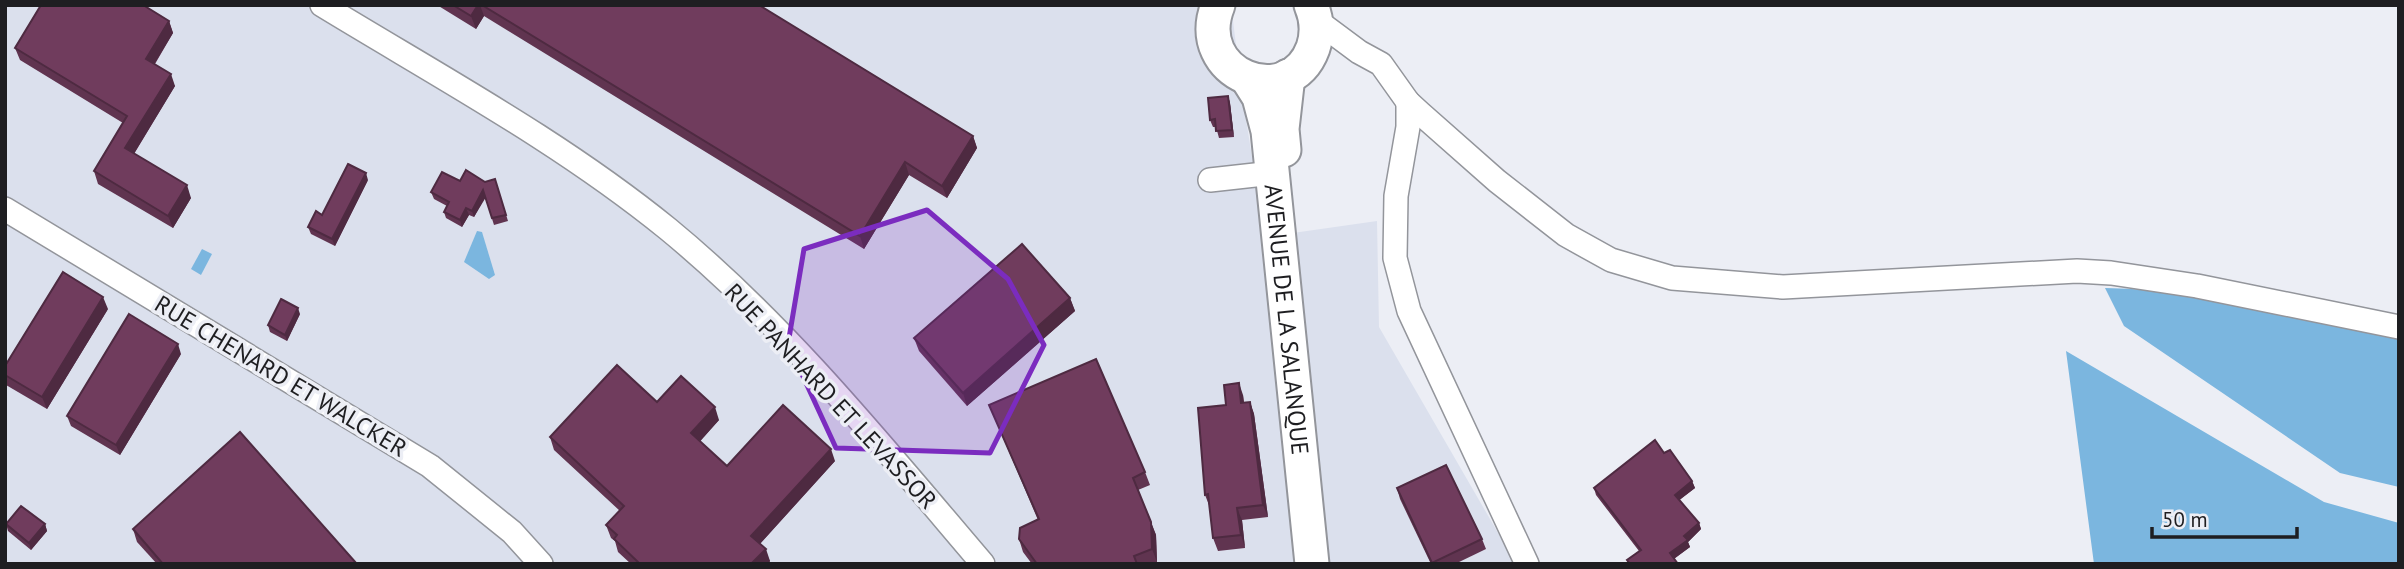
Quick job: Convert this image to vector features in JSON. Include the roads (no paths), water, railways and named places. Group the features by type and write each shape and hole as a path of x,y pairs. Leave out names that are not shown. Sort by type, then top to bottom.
{"main road":[{"path":"1211,9 1215,47 1233,71 1247,79 1268,81 1299,65"},
{"name":"AVENUE DE LA SALANQUE","path":"1313,13 1316,38 1299,65 1282,129 1325,564"},
{"name":"AVENUE DE LA SALANQUE","path":"1247,79 1259,97 1268,131 1312,564"}],"street":[{"name":"RUE PANHARD ET LEVASSOR","path":"322,5 523,125 597,174 669,230 735,289 813,369 983,564"},
{"path":"1313,13 1359,52 1381,64 1408,102 1497,181 1566,235 1611,260 1672,278 1783,287 2077,271 2111,273 2197,286 2399,327"},
{"path":"1299,65 1327,52 1359,52"},
{"path":"1408,102 1408,127 1396,196 1395,258 1409,310 1528,564"},
{"path":"1210,180 1273,173"},
{"name":"RUE CHENARD ET WALCKER","path":"5,209 430,466 512,532 541,564"}],"water":[{"path":"477,231 482,232 495,275 489,279 464,262"},
{"path":"202,249 212,254 201,275 191,269"},
{"path":"2105,288 2216,298 2399,335 2399,487 2340,473 2124,326"},
{"path":"2066,351 2324,502 2399,523 2399,564 2094,564"}]}
